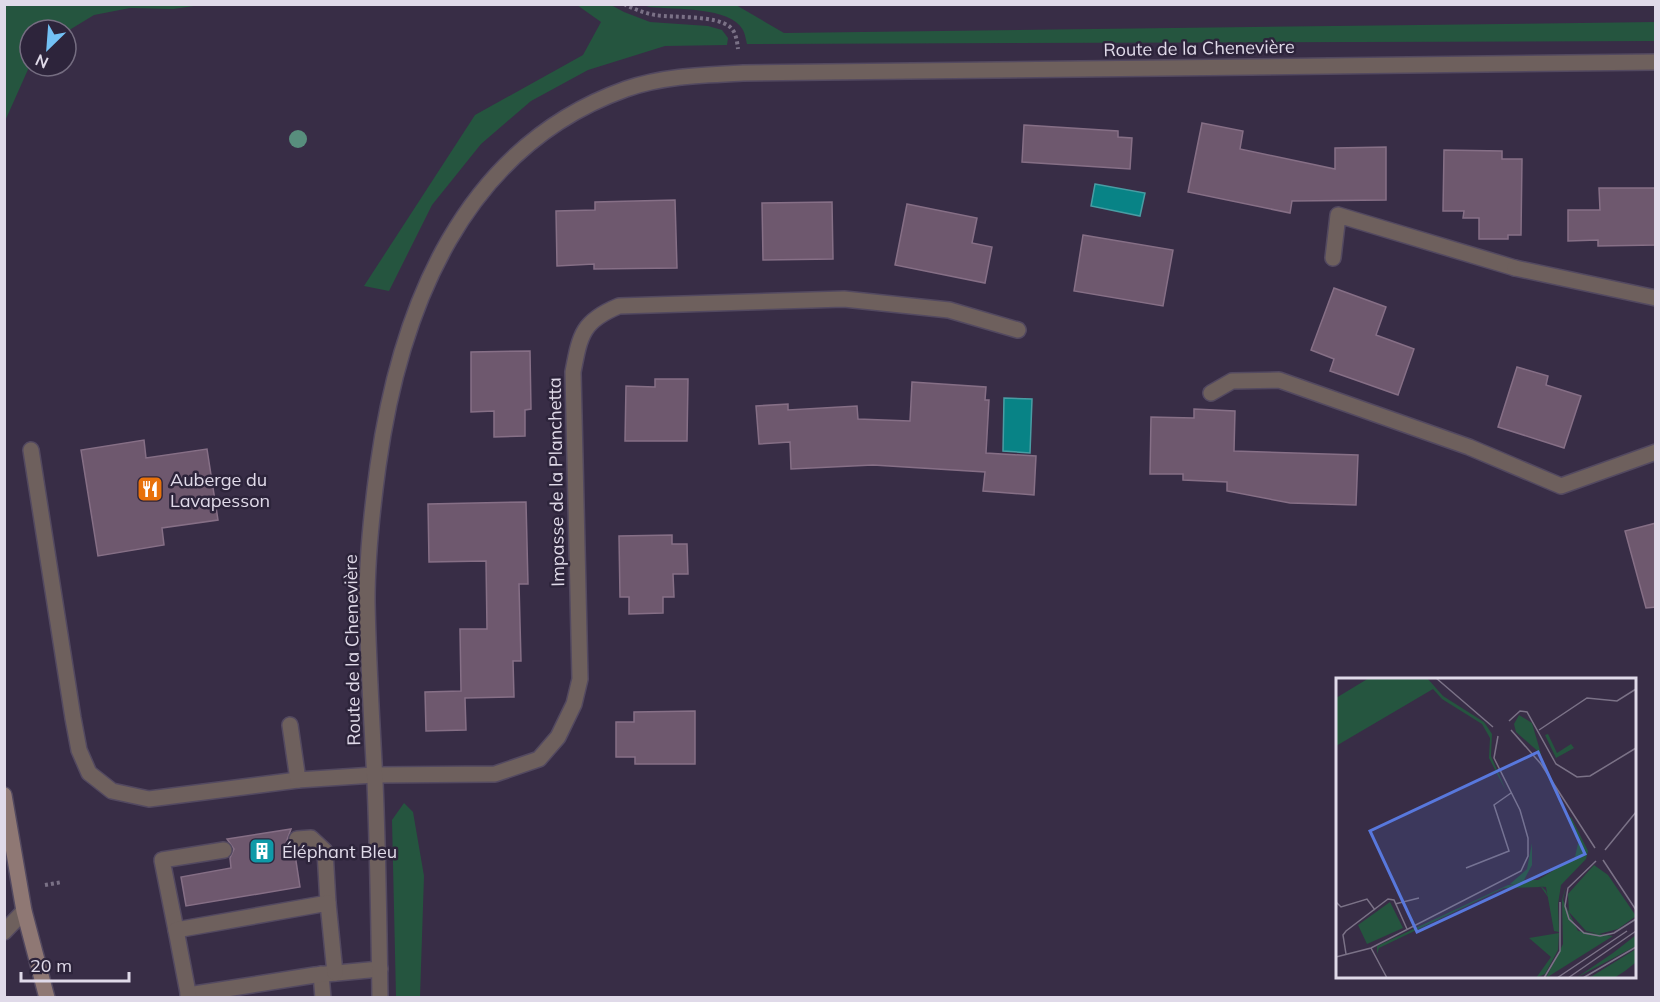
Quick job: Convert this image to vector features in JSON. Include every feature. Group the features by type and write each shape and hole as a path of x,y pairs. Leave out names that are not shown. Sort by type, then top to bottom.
{"main road":[{"path":"4,795 24,910 47,998"}],"street":[{"name":"Route de la Chenevière","path":"380,998 367,600 376,480 393,382 415,308 435,264 458,223 500,170 554,124 588,105 627,88 676,77 743,73 1656,62"},
{"path":"1333,258 1338,215 1515,268 1656,298"},
{"name":"Impasse de la Planchetta","path":"31,450 79,750 89,773 112,791 149,799 298,780 374,775 495,774 539,759 558,737 574,704 580,680 573,372 578,345 587,326 602,313 619,306 844,299 949,310 1018,330"},
{"path":"1211,393 1232,381 1279,380 1469,447 1561,486 1656,452"},
{"path":"290,725 298,780"},
{"path":"297,839 311,838 325,851 328,973 323,998"},
{"path":"224,850 162,860 188,996 328,973 380,969"},
{"path":"176,930 328,903"},
{"path":"4,932 24,910"}],"path":[{"path":"624,4 638,11 720,22 730,27 736,35 743,73"}],"shaded area":[{"path":"5,4 201,4 173,9 130,8 94,15 78,25 78,18 18,18 18,78 24,78 5,121"},
{"path":"577,5 611,5 650,22 708,26 722,30 728,38 727,45 665,46 588,70 531,101 481,144 432,205 389,291 364,286 475,115 583,55 601,22"},
{"path":"642,5 736,5 784,33 1655,22 1656,41 747,44 743,30 736,22 726,17 701,11"},
{"path":"1095,184 1145,193 1140,216 1091,206"},
{"path":"1004,398 1032,399 1030,453 1003,451"},
{"path":"404,803 413,812 424,876 420,997 396,997 392,820"}],"building":[{"path":"1202,123 1243,131 1240,149 1335,169 1335,148 1386,147 1386,200 1292,201 1290,213 1188,192"},
{"path":"1024,125 1118,131 1118,137 1132,138 1130,169 1022,162"},
{"path":"1444,150 1502,151 1502,159 1522,159 1521,235 1508,235 1508,239 1479,239 1479,218 1463,218 1464,211 1443,211"},
{"path":"1599,188 1656,188 1656,245 1598,246 1598,240 1568,241 1568,210 1600,210"},
{"path":"675,200 677,268 594,269 594,264 557,266 556,211 595,210 595,202"},
{"path":"832,202 833,259 763,260 762,203"},
{"path":"907,204 977,218 972,243 992,247 985,283 895,265"},
{"path":"1083,235 1173,250 1163,306 1074,291"},
{"path":"1334,288 1386,307 1376,335 1414,349 1398,395 1330,371 1334,359 1311,350"},
{"path":"530,351 531,409 525,410 525,436 494,437 494,411 471,412 471,352"},
{"path":"1517,367 1548,376 1546,385 1581,396 1564,448 1498,427"},
{"path":"655,379 688,379 687,441 625,441 626,386 655,387"},
{"path":"912,382 986,387 985,400 989,400 986,453 1036,456 1034,495 983,491 985,472 873,465 791,469 790,442 759,444 756,406 788,404 788,410 857,406 858,419 910,421"},
{"path":"1194,409 1235,411 1234,451 1358,455 1356,505 1290,503 1227,491 1227,482 1183,480 1183,474 1150,474 1151,417 1194,418"},
{"name":"Auberge du Lavapesson","path":"144,440 146,458 207,449 218,520 162,528 164,545 98,556 81,450"},
{"path":"526,502 528,584 519,584 521,661 513,661 514,697 465,698 466,730 426,731 425,692 461,691 460,629 487,629 486,561 429,562 428,504"},
{"path":"1656,523 1656,607 1646,608 1625,531"},
{"path":"672,535 672,544 687,544 688,574 673,574 674,597 663,597 663,613 629,614 629,597 620,597 619,536"},
{"path":"695,711 695,764 635,764 635,757 616,757 616,722 634,722 634,712"},
{"path":"291,829 287,840 294,848 300,887 186,906 181,877 231,868 230,858 234,849 227,839"}],"place":[{"name":"Auberge du Lavapesson","path":"150,489"},
{"name":"Éléphant Bleu","path":"262,851"}]}
